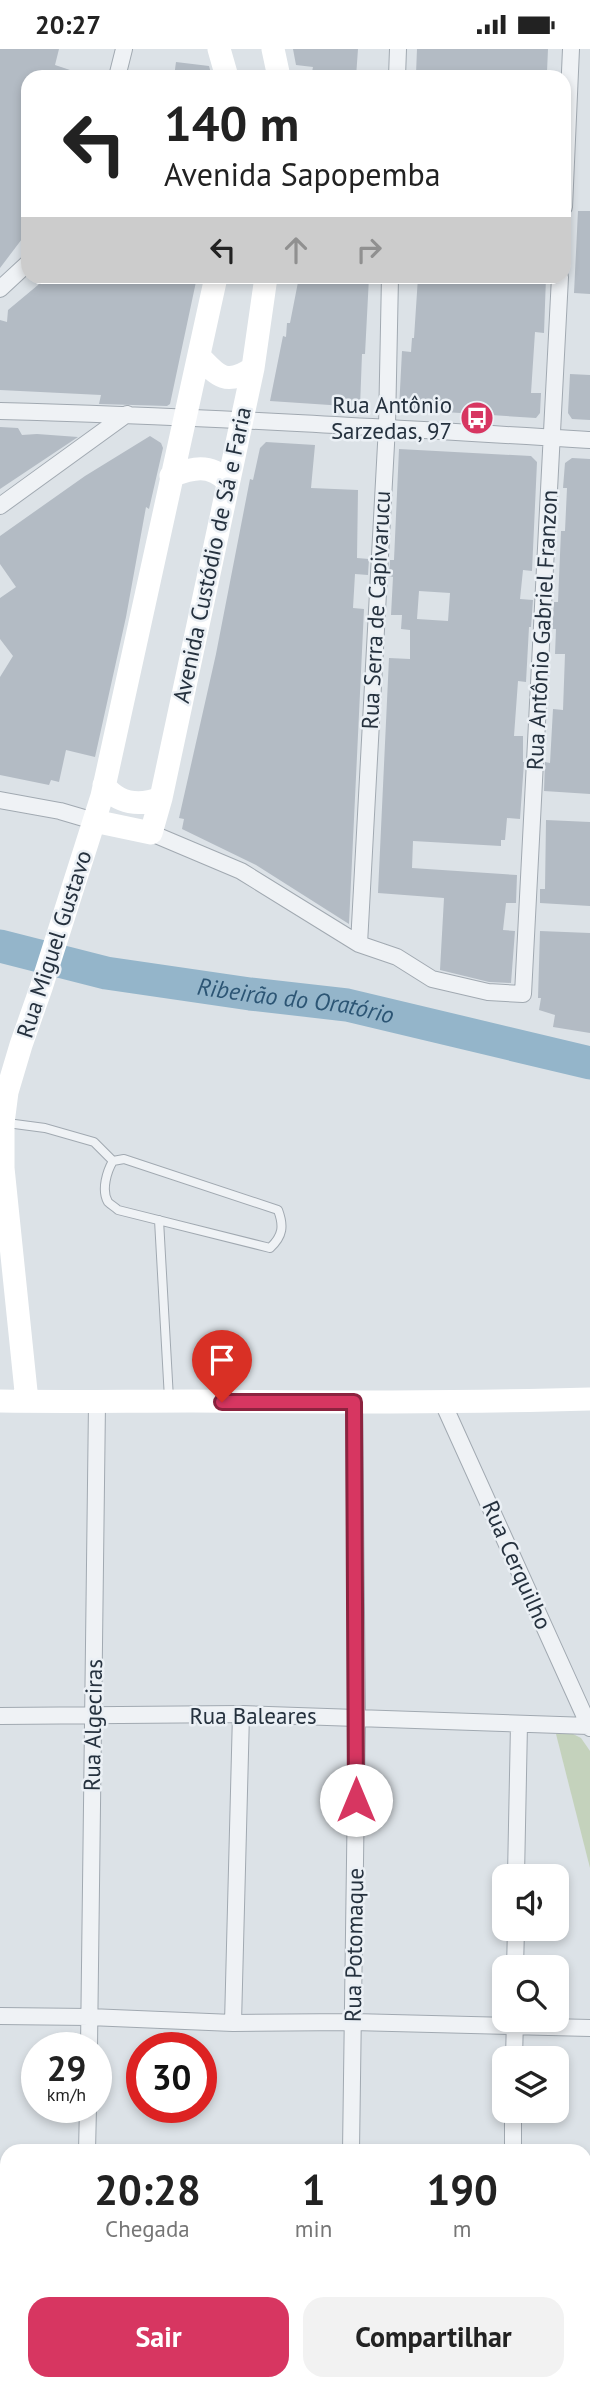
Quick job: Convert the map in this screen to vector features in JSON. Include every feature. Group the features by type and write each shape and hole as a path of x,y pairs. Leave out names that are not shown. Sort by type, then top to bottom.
{"street":[{"path":"119,70 124,49"},
{"path":"219,49 226,70"},
{"path":"273,49 278,70"},
{"path":"397,70 398,49"},
{"path":"570,70 571,49"},
{"path":"0,289 21,270"},
{"path":"94,821 214,284"},
{"name":"Avenida Custódio de Sá e Faria","path":"151,833 161,798 253,368 265,284"},
{"name":"Rua Serra de Capivarucu","path":"359,944 387,426 390,284"},
{"name":"Rua Antônio Gabriel Franzon","path":"359,944 397,957 436,981 488,992 524,989 560,284"},
{"path":"199,356 216,375 223,377 236,378 253,368"},
{"path":"0,411 387,426 590,440"},
{"path":"0,506 127,414"},
{"path":"172,476 197,467 214,470 227,481"},
{"path":"104,785 113,796 122,800 149,802 161,798"},
{"path":"0,800 151,833 241,871 359,944"},
{"name":"Rua Miguel Gustavo","path":"27,1401 3,1168 3,1123 21,1045 94,821"},
{"path":"0,1401 443,1403 590,1399"},
{"name":"Rua Potomaque","path":"351,2144 357,1717 354,1402"},
{"name":"Rua Algeciras","path":"89,2032 97,1403"},
{"name":"Rua Cerquilho","path":"443,1403 590,1727"},
{"path":"233,2023 241,1714"},
{"name":"Rua Baleares","path":"0,1716 241,1714 590,1727"},
{"path":"516,1864 519,1724"},
{"path":"0,2016 233,2023 492,2022"},
{"path":"569,2026 590,2028"},
{"path":"87,2144 88,2123"},
{"path":"513,2123 513,2144"}],"lane":[{"path":"3,1123 45,1128 93,1142 113,1161"},
{"path":"124,1159 258,1202 278,1210 283,1224 279,1239 270,1248 159,1220 118,1210 108,1202 105,1187 108,1169 113,1161 124,1159"},
{"path":"159,1220 169,1401"}],"green space":[{"path":"571,1733 581,1738 590,1751 590,1868 556,1734"}],"building":[{"path":"0,49 59,49 55,65 70,70 21,70 21,240 0,268"},
{"path":"293,49 358,49 356,70 312,70 313,67 296,65"},
{"path":"417,49 548,49 547,70 416,70"},
{"path":"176,62 209,66 210,70 175,70"},
{"path":"578,211 590,211 590,294 574,293"},
{"path":"196,284 170,404 99,404 101,395 0,390 0,320 7,322 8,310 38,285"},
{"path":"298,284 369,284 360,407 270,401 283,336 286,337 287,323 290,323"},
{"path":"418,284 546,284 544,333 535,332 531,393 541,393 540,413 536,418 399,409 402,351 411,352"},
{"path":"570,374 590,375 590,420 572,419 568,413"},
{"path":"0,427 18,428 22,435 78,437 0,489"},
{"path":"150,436 161,443 163,448 149,509 146,507 126,617 95,757 66,750 59,782 51,780 49,785 0,775 0,677 13,656 0,639 0,598 16,587 0,564 0,536 85,476"},
{"path":"266,442 315,445 311,488 358,490 357,558 369,559 368,575 355,574 353,608 364,609 349,924 256,865 182,829 184,819 179,818 216,654 250,479 253,480 260,448"},
{"path":"399,449 531,456 537,462 532,571 523,570 520,599 533,600 526,682 518,681 514,736 523,736 520,819 507,818 505,840 501,840 501,846 413,841 412,868 517,875 516,903 506,903 503,930 515,931 511,983 489,982 440,970 444,898 378,893 389,658 410,659 410,630 401,629 402,615 391,615 393,577 389,576 390,560 394,560","holes":["419,591 450,593 448,621 417,619"]},
{"path":"572,458 590,459 590,794 544,791 545,762 550,763 553,709 563,710 565,654 555,654 556,629 552,629 554,602 558,602 561,531 565,531 565,463"},
{"path":"546,820 590,822 590,906 540,903 540,889 545,889"},
{"path":"540,931 590,933 590,1033 553,1027 555,1015 539,1010"}],"waterway":[{"name":"Ribeirão do Oratório","path":"0,946 106,973 347,1005 590,1063"}],"place":[{"name":"Rua Antônio Sarzedas, 97","path":"477,418"}],"route":[{"path":"222,1402 354,1402 356,1800"}]}
